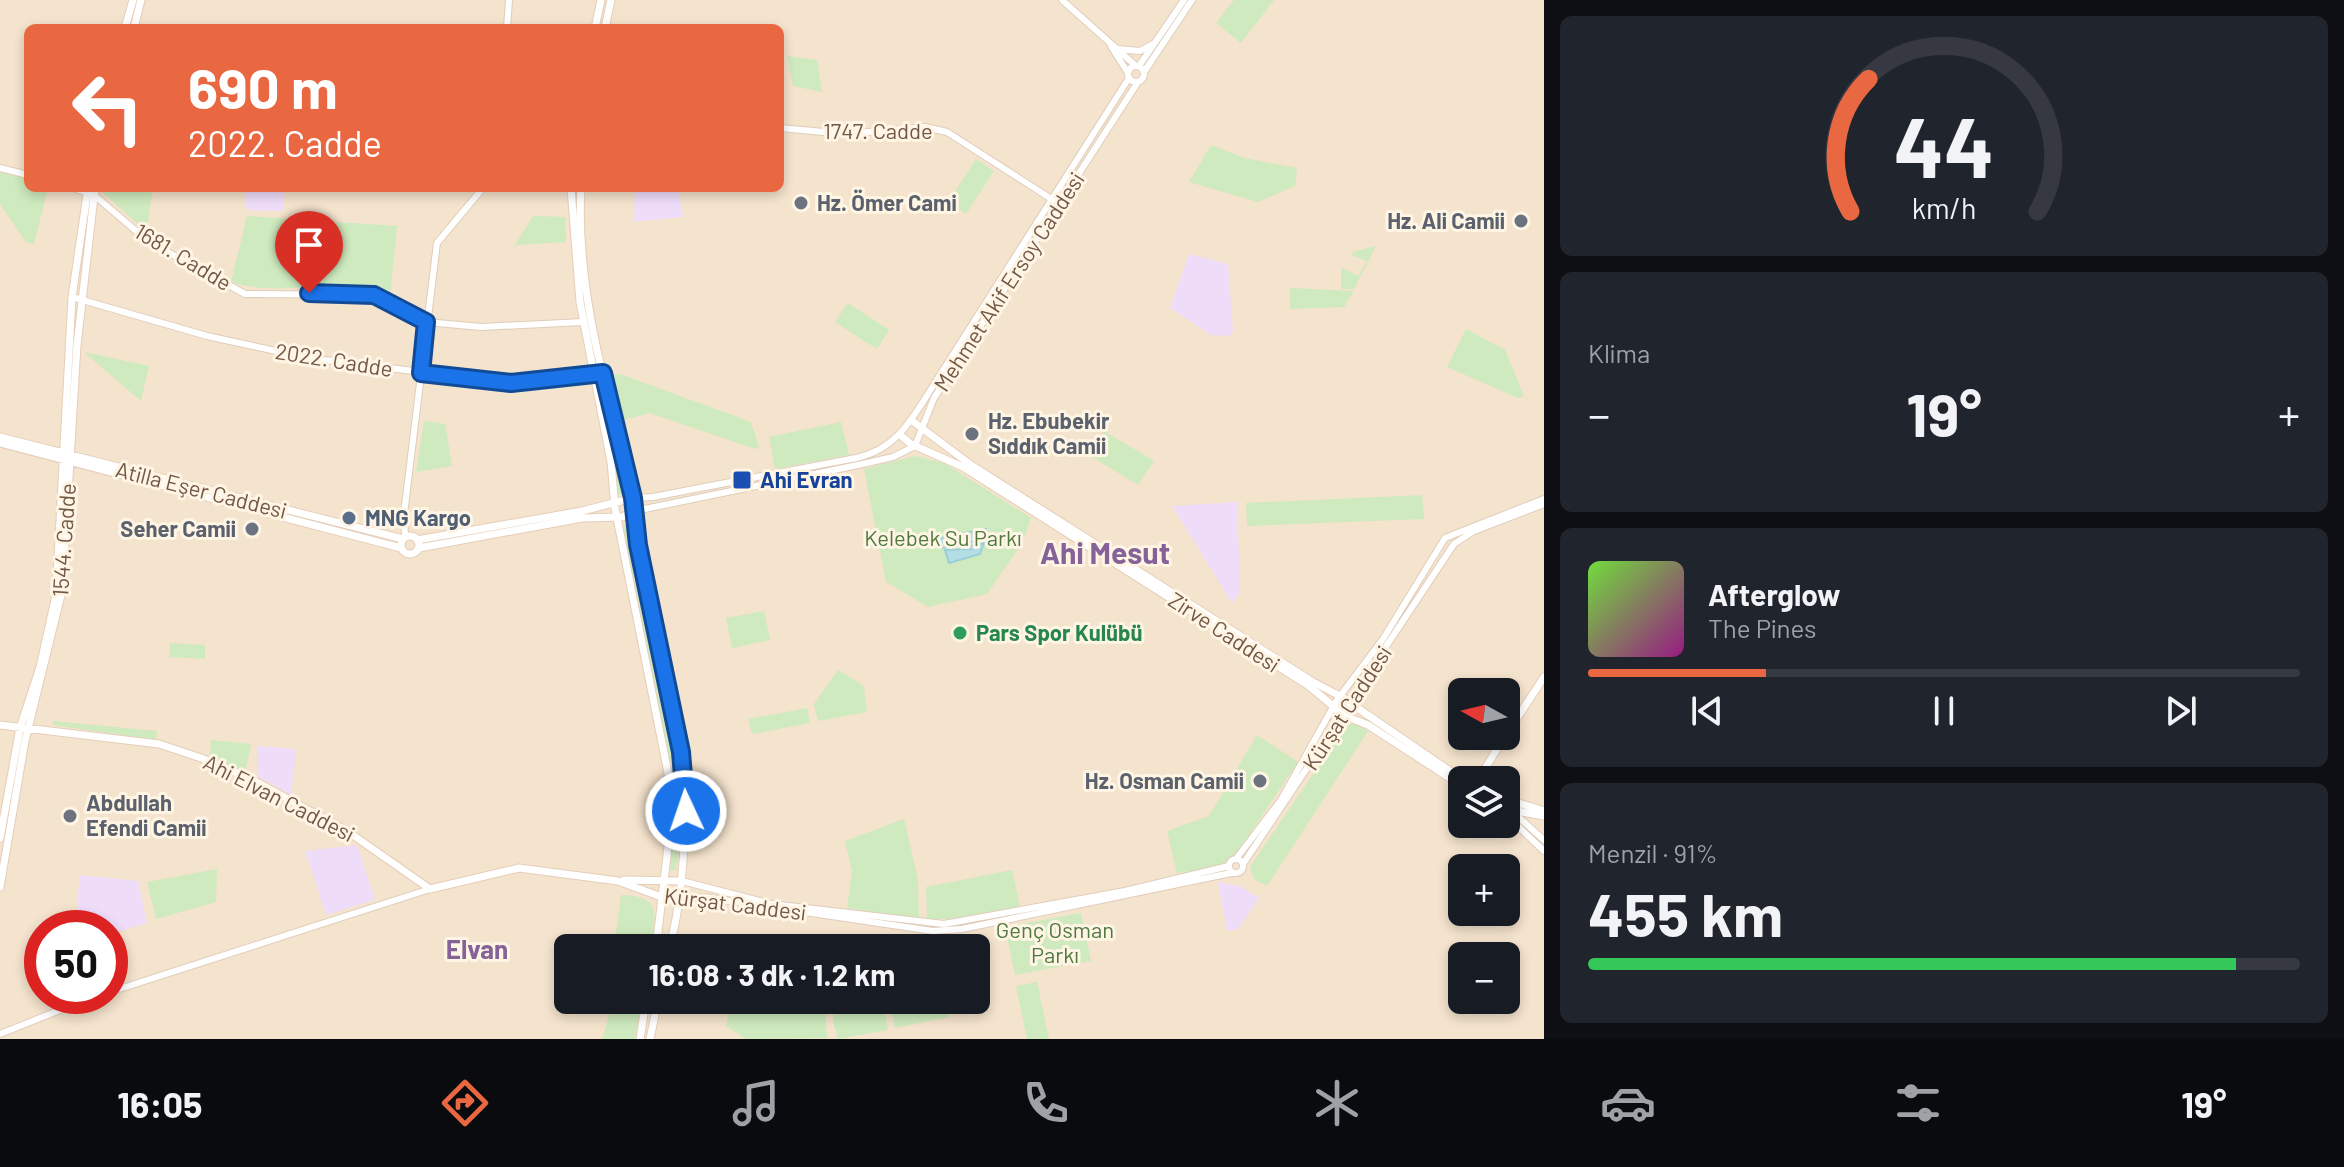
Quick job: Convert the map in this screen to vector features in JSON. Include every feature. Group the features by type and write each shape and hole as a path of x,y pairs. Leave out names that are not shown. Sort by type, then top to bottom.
{"main road":[{"path":"126,24 133,0"},
{"path":"135,24 141,0"},
{"path":"596,24 601,0"},
{"path":"606,24 611,0"},
{"name":"1544. Cadde","path":"0,838 54,608 67,459 76,298 91,192"},
{"path":"571,192 583,322 633,498 638,545 682,760 686,811 681,898 673,934"},
{"path":"581,192 587,289 614,502 668,773 670,818 658,934"},
{"name":"Zirve Caddesi","path":"911,420 971,465 1313,682 1340,696 1448,772"},
{"name":"Zirve Caddesi","path":"900,435 915,446 963,467 1309,686 1345,716 1368,725 1448,774"},
{"name":"Atilla Eşer Caddesi","path":"0,437 67,459"},
{"name":"Atilla Eşer Caddesi","path":"0,443 409,542 582,518 617,517 635,511"},
{"name":"Atilla Eşer Caddesi","path":"409,542 582,511 633,498"},
{"path":"1520,714 1544,677"},
{"name":"Ahi Elvan Caddesi","path":"0,725 159,744 201,758 274,791 368,844 430,889"},
{"name":"1544. Cadde","path":"0,887 24,728"},
{"path":"1520,812 1544,813"},
{"name":"Kürşat Caddesi","path":"430,889 519,868 618,881 682,881"},
{"name":"Kürşat Caddesi","path":"618,881 663,898 681,898"},
{"path":"640,1039 644,1014"},
{"path":"650,1039 655,1014"}],"street":[{"path":"507,24 509,0"},
{"path":"1062,0 1140,68"},
{"path":"1140,68 1184,0"},
{"path":"1140,68 1192,0"},
{"path":"1114,47 1140,51 1156,42"},
{"path":"1114,47 1129,75 1138,82"},
{"name":"Mehmet Akif Ersoy Caddesi","path":"633,498 653,497 873,454 900,435 1053,200 1129,75 1140,68 1143,79 1138,82 934,398 915,446"},
{"name":"1747. Cadde","path":"784,128 846,134 925,127 947,132 1053,200"},
{"path":"0,168 24,174"},
{"name":"1681. Cadde","path":"92,192 149,242 245,294 374,295 426,322 507,328 583,322"},
{"path":"409,542 404,514 437,243 480,192"},
{"name":"2022. Cadde","path":"76,298 254,347 421,373 511,383 598,374"},
{"path":"635,511 893,457 915,446"},
{"name":"Kürşat Caddesi","path":"681,898 703,897 933,931 1083,905 1230,869 1281,800 1333,707 1383,639 1450,534 1544,502"},
{"name":"Kürşat Caddesi","path":"682,881 771,904 944,924 1230,869 1238,872 1353,705 1373,666 1449,550 1474,531 1544,502"},
{"path":"1520,819 1544,840"},
{"path":"1520,822 1544,851"},
{"path":"1236,859 1241,859 1243,864"},
{"name":"Kürşat Caddesi","path":"128,986 430,889"},
{"path":"0,1034 50,1014"}],"shaded area":[{"path":"0,0 1544,0 1544,1039 0,1039"},
{"path":"245,192 283,192 283,211 249,210 245,207"},
{"path":"635,192 679,192 683,217 634,222"},
{"path":"1189,254 1228,264 1233,332 1229,336 1211,335 1170,308"},
{"path":"1237,502 1240,592 1232,603 1172,506"},
{"path":"258,746 296,749 291,795 257,776"},
{"path":"357,845 375,900 326,915 305,851"},
{"path":"80,875 138,881 147,923 128,929 128,910 78,910"},
{"path":"1218,882 1240,886 1259,898 1238,929 1227,931"}],"green space":[{"path":"1234,0 1274,0 1241,43 1216,23"},
{"path":"787,56 817,60 822,92 793,86"},
{"path":"1211,145 1244,158 1297,168 1295,186 1258,202 1189,182"},
{"path":"976,159 994,171 966,214 948,202"},
{"path":"0,172 24,178 24,192 47,192 34,244 26,242 0,204"},
{"path":"102,192 152,192 148,222 139,225"},
{"path":"247,216 397,226 390,296 353,288 270,288 231,282"},
{"path":"533,216 565,217 566,242 515,245"},
{"path":"1376,246 1354,289 1341,289 1341,267 1358,276 1367,261 1352,255 1353,252"},
{"path":"1290,288 1354,291 1344,307 1290,309"},
{"path":"848,303 889,330 877,349 835,322"},
{"path":"1466,329 1505,350 1524,396 1518,398 1447,367"},
{"path":"84,352 149,366 141,401"},
{"path":"620,374 751,422 759,447 755,449 650,413 622,420 612,375"},
{"path":"602,384 627,493 618,494"},
{"path":"424,421 445,424 452,466 416,472"},
{"path":"841,422 849,455 775,469 769,437"},
{"path":"1104,431 1154,461 1138,485 1089,455"},
{"name":"Kelebek Su Parkı","path":"915,456 944,463 1031,518 1022,543 987,594 928,607 886,582 864,469"},
{"path":"1422,495 1424,519 1247,526 1246,503"},
{"path":"631,524 674,740 679,827 676,870 670,870 674,781 623,526"},
{"path":"764,611 770,640 732,648 726,618"},
{"path":"170,643 205,645 205,659 169,657"},
{"path":"838,670 864,686 867,712 818,721 814,704"},
{"path":"807,708 810,723 752,734 748,719"},
{"path":"53,721 157,731 156,740 53,725"},
{"path":"1347,724 1357,724 1368,731 1267,886 1254,879 1250,867"},
{"path":"1257,735 1298,762 1235,856 1217,867 1177,873 1167,831 1209,816"},
{"path":"211,740 251,744 245,773 210,755"},
{"path":"904,819 918,880 919,919 847,908 852,871 845,841"},
{"path":"217,869 216,902 156,919 147,882"},
{"path":"1012,870 1020,907 953,919 927,919 926,887"},
{"path":"621,895 635,896 650,904 655,917 653,934 616,934"},
{"name":"Genç Osman Parkı","path":"1081,913 1091,961 1015,975 1005,927"},
{"path":"1037,982 1049,1039 1027,1039 1016,986"},
{"path":"610,1014 639,1014 635,1039 602,1039"},
{"path":"728,1014 826,1014 827,1038 746,1039 726,1026"},
{"path":"834,1014 885,1014 888,1030 838,1039"},
{"path":"892,1014 948,1014 949,1017 895,1028"}],"water":[{"path":"986,529 985,540 967,543 961,537 959,545 942,548 933,539"},
{"path":"984,543 980,554 949,563 945,550 971,549 969,546"}],"place":[{"name":"Hz. Ömer Cami","path":"801,203"},
{"name":"Hz. Ali Camii","path":"1521,221"},
{"name":"Hz. Ebubekir Sıddık Camii","path":"972,434"},
{"name":"Ahi Evran","path":"742,480"},
{"name":"MNG Kargo","path":"349,518"},
{"name":"Seher Camii","path":"252,529"},
{"name":"Pars Spor Kulübü","path":"960,633"},
{"name":"Hz. Osman Camii","path":"1260,781"},
{"name":"Abdullah Efendi Camii","path":"70,816"}],"district":[{"name":"Ahi Mesut","path":"1105,554"},
{"name":"Elvan","path":"477,950"}],"route":[{"path":"309,293 374,295 426,322 421,373 511,383 603,373 633,498 638,545 681,752 686,811"}]}
